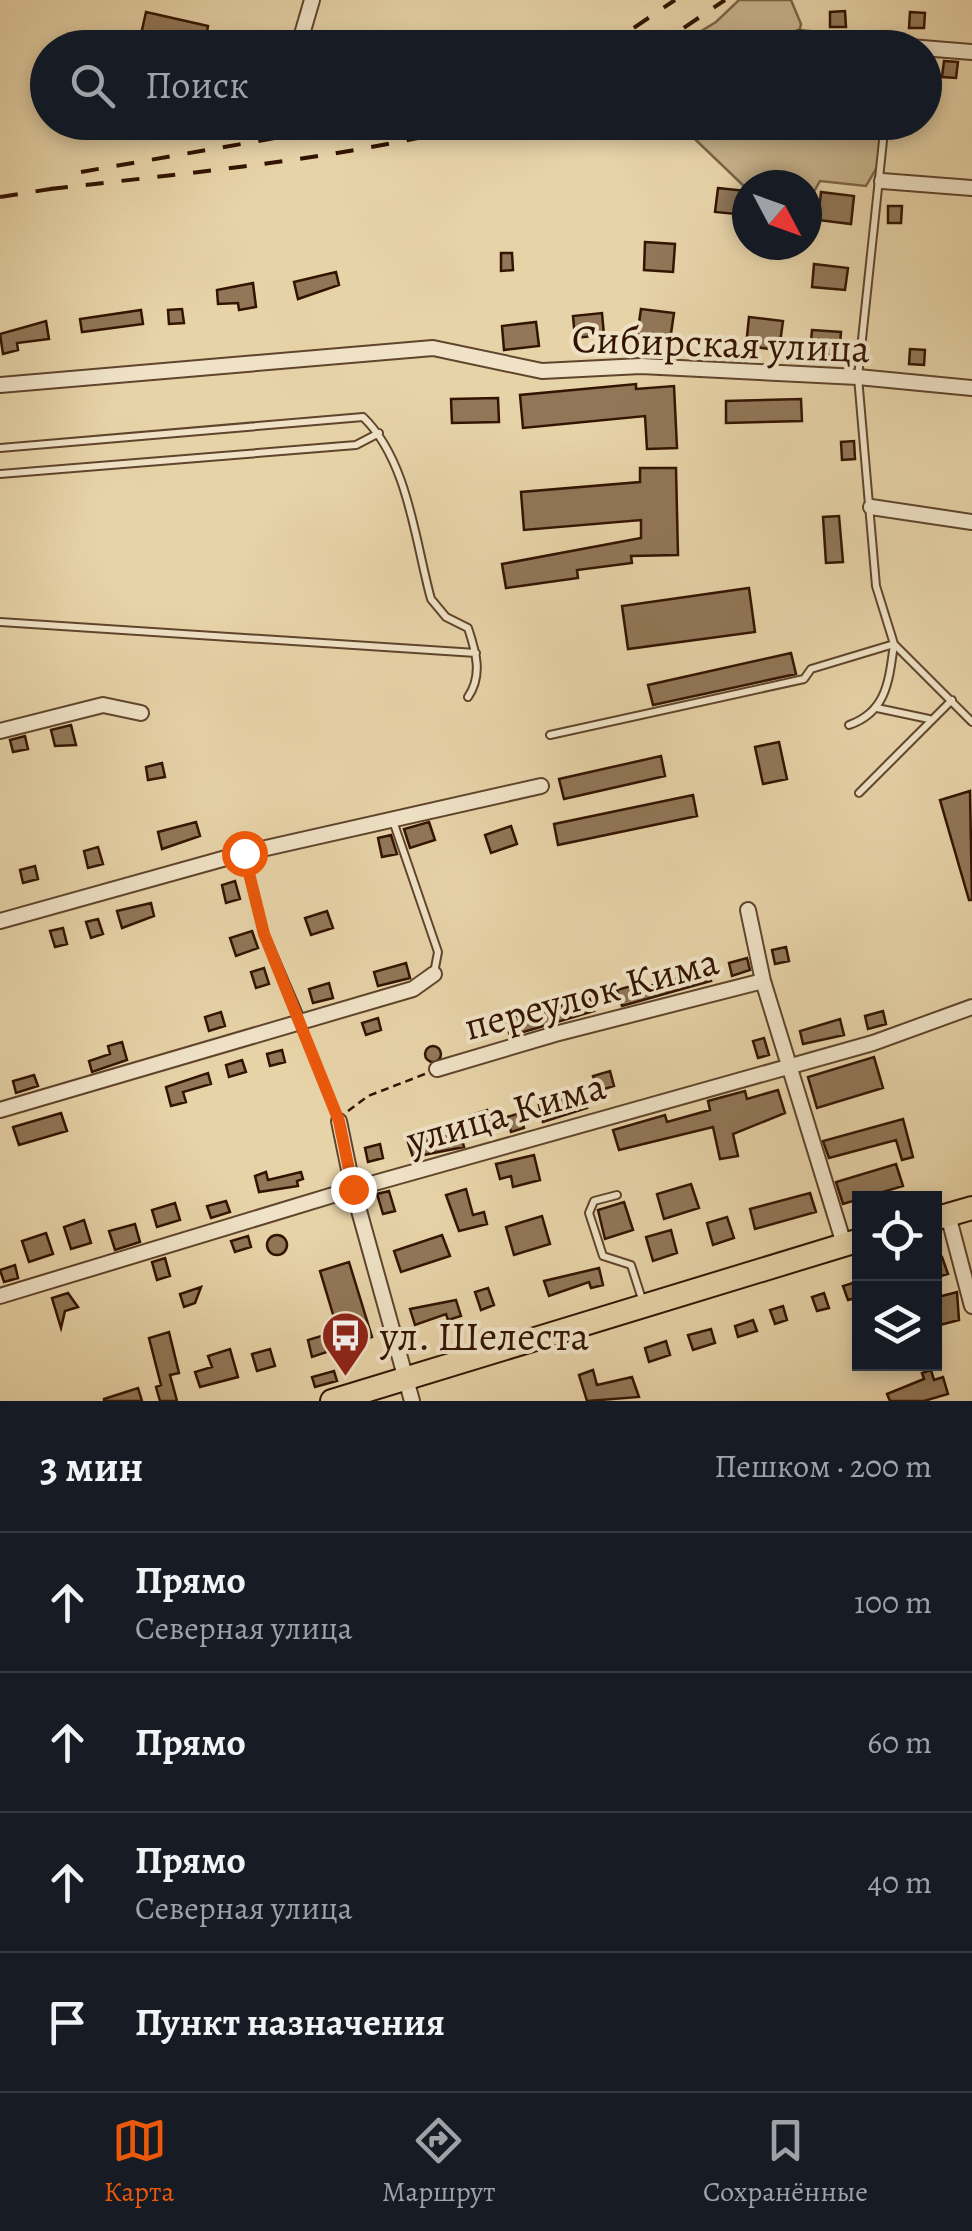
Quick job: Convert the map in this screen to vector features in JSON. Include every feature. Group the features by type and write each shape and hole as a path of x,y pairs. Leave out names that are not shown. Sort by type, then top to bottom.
{"main road":[{"path":"942,1217 972,1208"},
{"path":"332,1401 408,1390 644,1305 852,1242"}],"street":[{"path":"303,30 312,0"},
{"path":"942,50 972,52"},
{"path":"882,181 972,188"},
{"name":"Сибирская улица","path":"0,385 433,348 542,371 642,366 858,377 972,388"},
{"path":"871,507 972,522"},
{"path":"0,732 103,705 142,713"},
{"path":"0,921 244,853 540,786"},
{"path":"748,910 762,981 787,1066 852,1242"},
{"path":"0,1110 413,988 434,974"},
{"name":"переулок Кима","path":"437,1069 762,981"},
{"name":"улица Кима","path":"0,1296 353,1189 787,1066 972,1008"},
{"path":"339,1121 353,1189 408,1390"},
{"path":"942,1220 972,1306"}],"lane":[{"path":"849,725 877,708 886,691 894,644 876,586 858,377 884,140"},
{"path":"0,448 363,418 379,432 392,456 431,599 446,617 468,628 476,653 477,684 468,697"},
{"path":"0,474 356,446 379,432"},
{"path":"0,622 476,653"},
{"path":"894,644 972,722"},
{"path":"550,736 804,679 811,669 894,644"},
{"path":"859,792 952,700"},
{"path":"877,708 930,720"},
{"path":"392,817 438,952 434,974"},
{"path":"244,853 264,934 301,1020"},
{"path":"617,1194 594,1202 589,1213 603,1256 631,1265 644,1305"}],"path":[{"path":"301,1020 339,1121 368,1096 437,1069"}],"shaded area":[{"path":"739,0 791,0 801,24 800,30 703,30"},
{"path":"696,140 880,140 879,164 866,186 822,181 822,170 732,170 732,175"}],"building":[{"path":"845,11 846,27 830,27 830,12"},
{"path":"146,12 208,26 207,30 142,30"},
{"path":"910,12 925,13 924,28 909,28"},
{"path":"944,61 958,62 956,78 942,77"},
{"path":"718,188 732,189 732,214 715,212"},
{"path":"822,192 854,196 851,224 822,220"},
{"path":"888,206 902,206 901,223 888,223"},
{"path":"645,242 675,244 673,272 644,270"},
{"path":"501,253 512,253 513,270 501,271"},
{"path":"814,264 848,268 845,290 812,287"},
{"path":"336,272 339,285 298,299 294,282"},
{"path":"253,283 256,307 239,310 238,303 218,304 217,290"},
{"path":"182,309 184,323 169,324 168,310"},
{"path":"641,309 674,313 670,340 637,336"},
{"path":"141,310 143,324 82,332 80,319"},
{"path":"602,313 604,335 575,338 573,316"},
{"path":"749,317 783,321 779,350 746,346"},
{"path":"46,321 49,339 17,343 18,350 3,354 0,334"},
{"path":"536,322 539,346 504,350 502,326"},
{"path":"812,330 841,332 839,355 810,353"},
{"path":"910,349 925,350 924,365 909,364"},
{"path":"636,384 636,389 674,386 677,448 647,449 645,416 523,428 520,395"},
{"path":"498,398 499,422 452,423 451,399"},
{"path":"801,399 802,421 726,423 726,401"},
{"path":"854,441 855,459 842,460 841,442"},
{"path":"640,468 676,468 678,555 631,556 632,563 577,570 578,578 506,588 502,564 641,538 641,520 524,530 521,492 640,482"},
{"path":"839,516 843,562 826,563 823,517"},
{"path":"749,588 755,632 628,649 622,606"},
{"path":"791,653 796,674 653,705 648,685"},
{"path":"71,725 76,745 55,746 51,730"},
{"path":"25,736 28,749 13,752 10,740"},
{"path":"779,742 787,779 763,784 755,747"},
{"path":"661,756 665,776 564,799 559,779"},
{"path":"162,763 165,777 148,780 146,767"},
{"path":"970,791 972,900 940,800"},
{"path":"693,795 697,816 558,845 554,824"},
{"path":"196,822 200,836 162,849 158,832"},
{"path":"429,822 435,840 410,848 404,829"},
{"path":"511,826 517,844 491,853 485,835"},
{"path":"391,835 397,854 382,857 378,838"},
{"path":"98,847 103,864 88,868 84,851"},
{"path":"35,866 38,879 23,883 20,870"},
{"path":"235,881 240,899 226,903 222,885"},
{"path":"151,903 154,916 122,928 117,911"},
{"path":"327,911 333,928 311,935 305,918"},
{"path":"98,919 103,934 91,938 86,922"},
{"path":"63,928 67,944 55,947 50,931"},
{"path":"252,931 258,948 236,956 230,938"},
{"path":"786,947 789,961 775,964 772,950"},
{"path":"747,958 750,970 732,976 729,963"},
{"path":"406,963 410,978 378,986 374,972"},
{"path":"264,968 269,984 256,988 251,972"},
{"path":"708,970 711,981 622,1006 617,990 638,984 639,989"},
{"path":"329,983 333,998 313,1003 309,989"},
{"path":"590,999 594,1011 510,1036 505,1019"},
{"path":"883,1011 886,1024 868,1029 865,1016"},
{"path":"221,1012 225,1026 209,1031 205,1017"},
{"path":"378,1018 381,1030 366,1035 362,1023"},
{"path":"840,1019 844,1035 803,1044 800,1031"},
{"path":"764,1038 769,1055 758,1058 753,1041"},
{"path":"122,1042 127,1060 92,1072 89,1061 110,1054 108,1046"},
{"path":"433,1046 441,1054 433,1062 425,1054"},
{"path":"282,1050 285,1062 270,1066 267,1054"},
{"path":"874,1057 883,1088 817,1108 808,1077"},
{"path":"242,1060 246,1072 229,1077 226,1065"},
{"path":"610,1071 614,1086 598,1091 593,1076"},
{"path":"208,1073 211,1084 183,1092 186,1102 171,1106 166,1087"},
{"path":"34,1075 38,1086 16,1093 13,1081"},
{"path":"778,1090 785,1113 733,1134 738,1156 720,1159 713,1127 619,1150 613,1130 665,1115 667,1122 710,1110 708,1101 745,1091 747,1099"},
{"path":"583,1095 587,1108 543,1122 539,1105"},
{"path":"487,1110 491,1125 473,1135 468,1116"},
{"path":"61,1113 67,1131 19,1145 13,1127"},
{"path":"520,1113 524,1128 511,1132 507,1117"},
{"path":"903,1119 913,1157 902,1160 896,1140 829,1158 823,1141"},
{"path":"460,1132 464,1147 413,1157 407,1139 424,1134 427,1142"},
{"path":"380,1144 383,1158 368,1162 365,1148"},
{"path":"534,1155 540,1180 513,1187 511,1176 500,1179 496,1164"},
{"path":"896,1164 903,1186 886,1191 852,1191 852,1201 843,1204 836,1182"},
{"path":"266,1172 268,1180 301,1172 303,1179 297,1181 298,1186 259,1192 255,1176"},
{"path":"691,1184 699,1208 664,1219 657,1194"},
{"path":"466,1189 473,1215 484,1212 487,1224 459,1231 446,1195"},
{"path":"389,1191 395,1211 383,1214 377,1194"},
{"path":"810,1193 816,1212 755,1229 750,1209"},
{"path":"226,1201 230,1212 211,1218 207,1206"},
{"path":"624,1202 633,1230 605,1239 598,1210"},
{"path":"175,1203 180,1220 157,1227 152,1210"},
{"path":"542,1216 550,1244 514,1255 506,1227"},
{"path":"727,1217 734,1238 713,1245 707,1223"},
{"path":"84,1220 91,1243 71,1249 64,1227"},
{"path":"135,1224 140,1242 115,1250 109,1231"},
{"path":"671,1230 677,1253 653,1261 646,1237"},
{"path":"46,1233 53,1254 29,1262 22,1241"},
{"path":"277,1235 287,1245 277,1255 267,1245"},
{"path":"442,1235 450,1256 401,1272 394,1251"},
{"path":"248,1236 251,1247 235,1252 231,1241"},
{"path":"165,1258 170,1276 157,1280 152,1262"},
{"path":"349,1262 372,1337 312,1357 308,1340 338,1331 320,1271"},
{"path":"15,1265 18,1278 4,1282 0,1270"},
{"path":"599,1268 603,1285 591,1288 589,1282 549,1296 544,1281"},
{"path":"852,1283 852,1299 848,1300 843,1286"},
{"path":"201,1287 195,1303 184,1307 180,1294"},
{"path":"488,1288 494,1305 481,1310 475,1292"},
{"path":"957,1292 959,1320 942,1324 942,1296"},
{"path":"68,1293 78,1307 65,1311 61,1328 52,1298"},
{"path":"824,1293 829,1308 817,1311 812,1297"},
{"path":"456,1300 461,1316 448,1320 446,1314 415,1325 410,1309"},
{"path":"783,1306 787,1320 775,1324 770,1310"},
{"path":"753,1320 757,1331 738,1337 735,1326"},
{"path":"711,1329 715,1343 693,1350 688,1335"},
{"path":"169,1332 179,1373 170,1375 177,1401 160,1401 156,1387 161,1385 149,1338"},
{"path":"666,1341 670,1355 649,1362 645,1348"},
{"path":"230,1349 238,1377 200,1387 195,1372 212,1367 208,1356"},
{"path":"270,1349 275,1366 257,1371 252,1354"},
{"path":"593,1370 597,1385 632,1377 639,1397 587,1401 579,1375"},
{"path":"334,1371 337,1381 315,1387 312,1377"},
{"path":"931,1371 934,1380 943,1377 948,1394 924,1401 890,1401 887,1394 924,1379 922,1373"},
{"path":"138,1388 142,1401 104,1401 104,1399"}],"railway":[{"path":"631,30 675,0"},
{"path":"681,30 725,0"},
{"path":"81,172 264,140"},
{"path":"50,189 215,170 408,140"},
{"path":"0,197 63,187"}],"place":[{"name":"ул. Шелеста","path":"345,1378"}],"route":[{"path":"244,853 264,934 339,1121 353,1189"}]}
